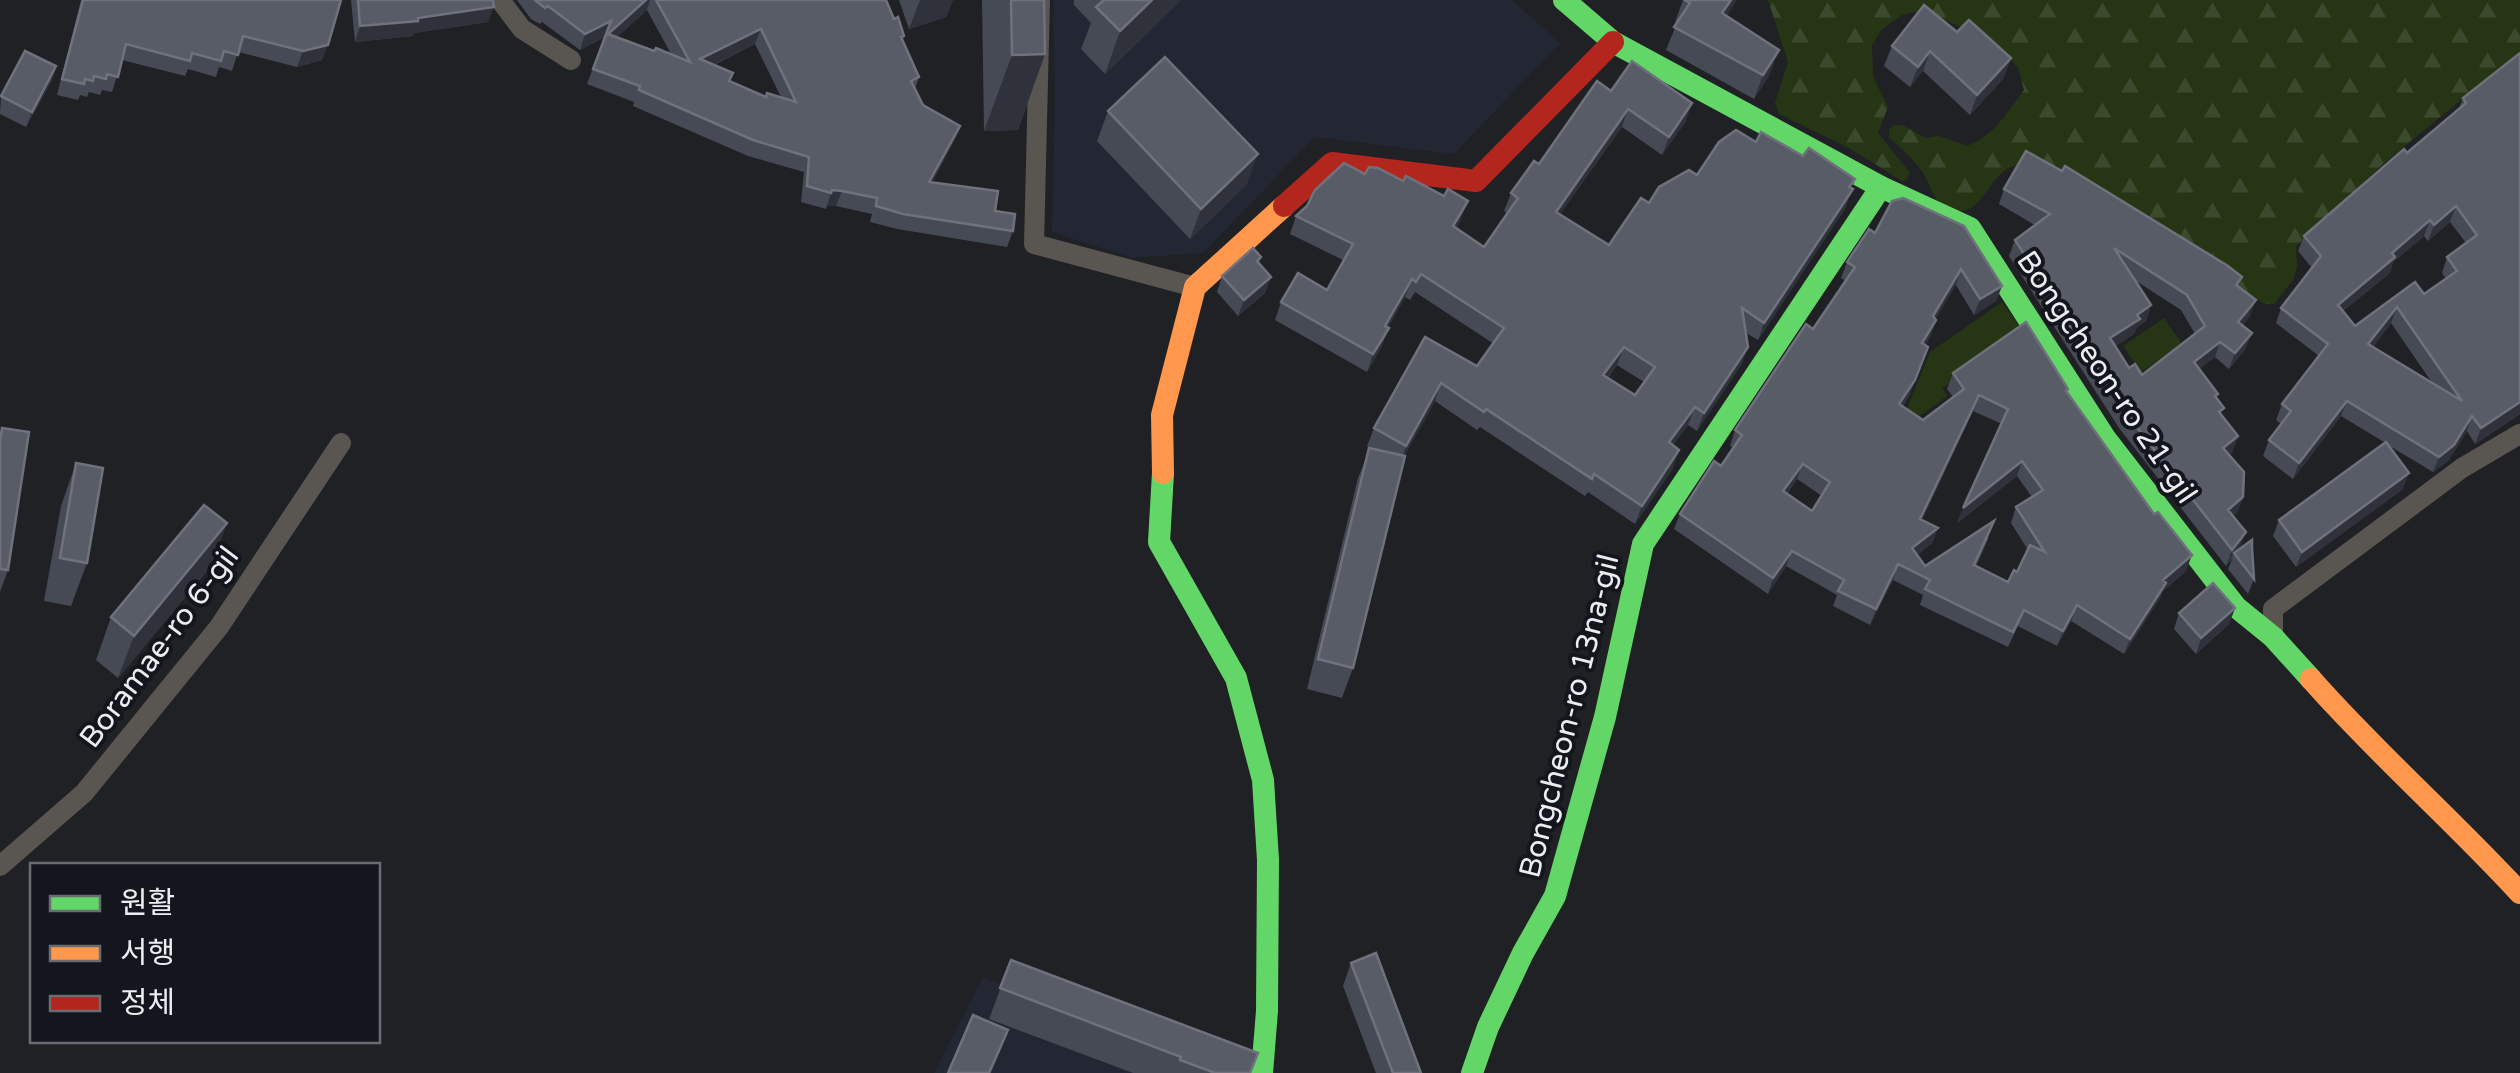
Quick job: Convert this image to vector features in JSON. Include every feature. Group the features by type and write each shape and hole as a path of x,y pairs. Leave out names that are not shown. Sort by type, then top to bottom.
{"street":[{"path":"500,0 522,29 571,60"},
{"path":"1040,0 1034,244 1195,287"},
{"name":"Bongcheon-ro 21-gil","path":"1564,0 1613,42 1881,186 1970,228 2105,438 2236,607 2273,637 2359,734 2462,830 2520,894"},
{"path":"1262,1073 1267,1011 1268,860 1263,780 1236,678 1159,542 1162,415 1195,287 1332,164 1476,181 1613,42"},
{"name":"Bongcheon-ro 13na-gil","path":"1472,1073 1488,1027 1523,953 1556,896 1605,717 1643,544 1881,186"},
{"path":"2273,637 2273,609 2462,468 2520,434"},
{"name":"Boramae-ro 6-gil","path":"0,866 84,792 219,628 341,444"}],"shaded area":[{"path":"1053,0 1512,0 1560,43 1454,154 1315,137 1203,253 1132,258 1052,232"},
{"path":"983,977 1222,1073 934,1073"}],"green space":[{"path":"1768,0 2520,0 2520,52 2385,162 2296,246 2293,280 2274,304 2265,304 2034,163 2018,164 2004,171 1978,202 1964,211 1940,202 1919,167 1889,137 1889,130 1902,125 1926,138 1939,136 1967,146 1993,130 2024,90 2018,67 1989,40 1924,10 1902,15 1882,29 1872,45 1873,77 1888,107 1878,133 1910,173 1904,182 1849,148 1779,114 1775,103 1788,62"},
{"path":"2002,302 2023,331 1942,388 1947,396 1907,425 1903,419 1930,352"},
{"path":"2164,318 2182,344 2141,372 2123,346"}],"building":[{"path":"83,0 341,0 328,45 303,51 243,36 238,55 224,51 221,61 192,53 190,61 126,44 118,77 94,76 93,81 85,79 84,84 62,79"},
{"path":"358,0 493,0 494,7 418,21 360,26"},
{"path":"535,0 646,0 608,34 690,62 656,0 886,0 894,19 898,17 904,36 901,37 919,77 911,81 923,105 960,126 929,182 998,191 995,211 1015,214 1013,231 903,214 876,206 877,198 807,186 809,157 753,140 639,90 640,86 593,69 611,21 585,34 548,6 545,8","holes":["761,29 796,102 767,93 766,97 729,81 733,73 700,59"]},
{"path":"1011,0 1044,0 1045,54 1012,55"},
{"path":"1104,0 1152,0 1120,31 1096,7"},
{"path":"1685,0 1731,0 1722,13 1779,50 1763,75 1674,27 1690,3"},
{"path":"1924,5 1957,32 1969,20 2011,58 1977,95 1930,51 1918,67 1892,46"},
{"path":"25,51 56,66 32,112 1,96"},
{"path":"2520,53 2520,402 2481,428 2472,416 2454,445 2439,457 2347,401 2299,463 2269,440 2291,411 2282,404 2328,344 2281,308 2321,256 2304,236 2404,149 2407,153 2466,103 2463,98","holes":["2456,206 2477,235 2447,257 2457,271 2424,294 2415,282 2355,326 2338,305 2395,257 2392,253 2430,220 2434,225","2397,307 2462,401 2368,344"]},
{"path":"1165,57 1258,154 1201,209 1108,111"},
{"path":"1632,61 1692,103 1669,137 1628,109 1556,212 1609,245 1641,198 1649,203 1659,187 1689,170 1697,175 1719,142 1736,130 1756,142 1761,132 1803,156 1809,148 1855,179 1849,187 1853,189 1764,323 1742,308 1748,347 1704,413 1695,407 1669,442 1679,450 1642,506 1594,474 1592,479 1441,383 1406,446 1374,428 1425,337 1477,366 1504,328 1421,274 1416,282 1412,279 1373,354 1281,302 1298,273 1327,290 1353,244 1296,216 1315,190 1344,163 1365,174 1369,167 1403,181 1406,176 1444,196 1448,189 1468,201 1453,226 1484,247 1518,198 1511,193 1534,161 1539,164 1597,81 1611,91","holes":["1624,347 1655,367 1635,395 1603,375"]},
{"path":"2026,151 2062,171 2065,166 2242,277 2236,285 2256,300 2238,322 2252,333 2235,353 2220,342 2194,362 2218,394 2215,396 2224,408 2219,412 2238,436 2223,448 2244,472 2243,497 2228,510 2246,532 2232,550 2125,412 2015,240 2050,214 2004,189","holes":["2114,248 2187,295 2205,326 2142,375 2135,364 2129,368 2110,338 2140,319 2137,315 2151,305"]},
{"path":"1903,198 1964,226 2002,286 1980,299 1961,269 1933,316 1936,320 1922,343 1928,347 1915,380 1899,404 1923,420 1964,389 1953,373 2026,322 2066,391 2154,514 2158,512 2192,555 2163,580 2166,583 2130,639 2077,605 2063,631 2024,610 2013,632 1925,589 1930,580 1898,564 1876,609 1838,591 1844,580 1792,551 1773,578 1680,514 1714,461 1721,466 1742,435 1735,430 1806,324 1813,329 1855,267 1847,262 1869,229 1875,233 1892,201","holes":["1979,395 2008,409 1963,508 2022,461 2043,490 2016,507 2045,552 2030,545 2008,582 1974,565 1994,521 1925,566 1912,548 1938,528 1920,519","1803,464 1830,482 1812,511 1783,491"]},
{"path":"1253,248 1261,257 1257,261 1271,277 1244,300 1222,276"},
{"path":"2,428 29,432 8,570 0,569"},
{"path":"2386,442 2409,473 2302,552 2279,520"},
{"path":"1369,448 1405,456 1353,668 1318,659"},
{"path":"76,463 103,468 87,563 60,558"},
{"path":"204,505 227,523 134,636 111,617"},
{"path":"2252,540 2252,548 2254,579 2234,553"},
{"path":"2213,583 2235,608 2201,638 2179,613"},
{"path":"1376,953 1421,1073 1393,1073 1351,963"},
{"path":"1011,960 1258,1053 1250,1073 1215,1073 1000,988"},
{"path":"973,1015 1008,1030 989,1073 948,1073"}],"traffic: fast":[{"path":"1564,0 1613,42 1881,187 1970,228 2105,438 2236,607 2273,637 2311,679"},
{"path":"1472,1073 1488,1027 1555,896 1605,717 1643,544 1881,187"},
{"path":"1163,473 1159,542 1236,678 1263,780 1268,860 1267,1011 1262,1073"}],"traffic: slow":[{"path":"1163,473 1162,415 1195,287 1284,206"},
{"path":"2311,679 2520,893"}],"traffic: jam":[{"path":"1284,206 1332,163 1476,181 1613,42"}]}
